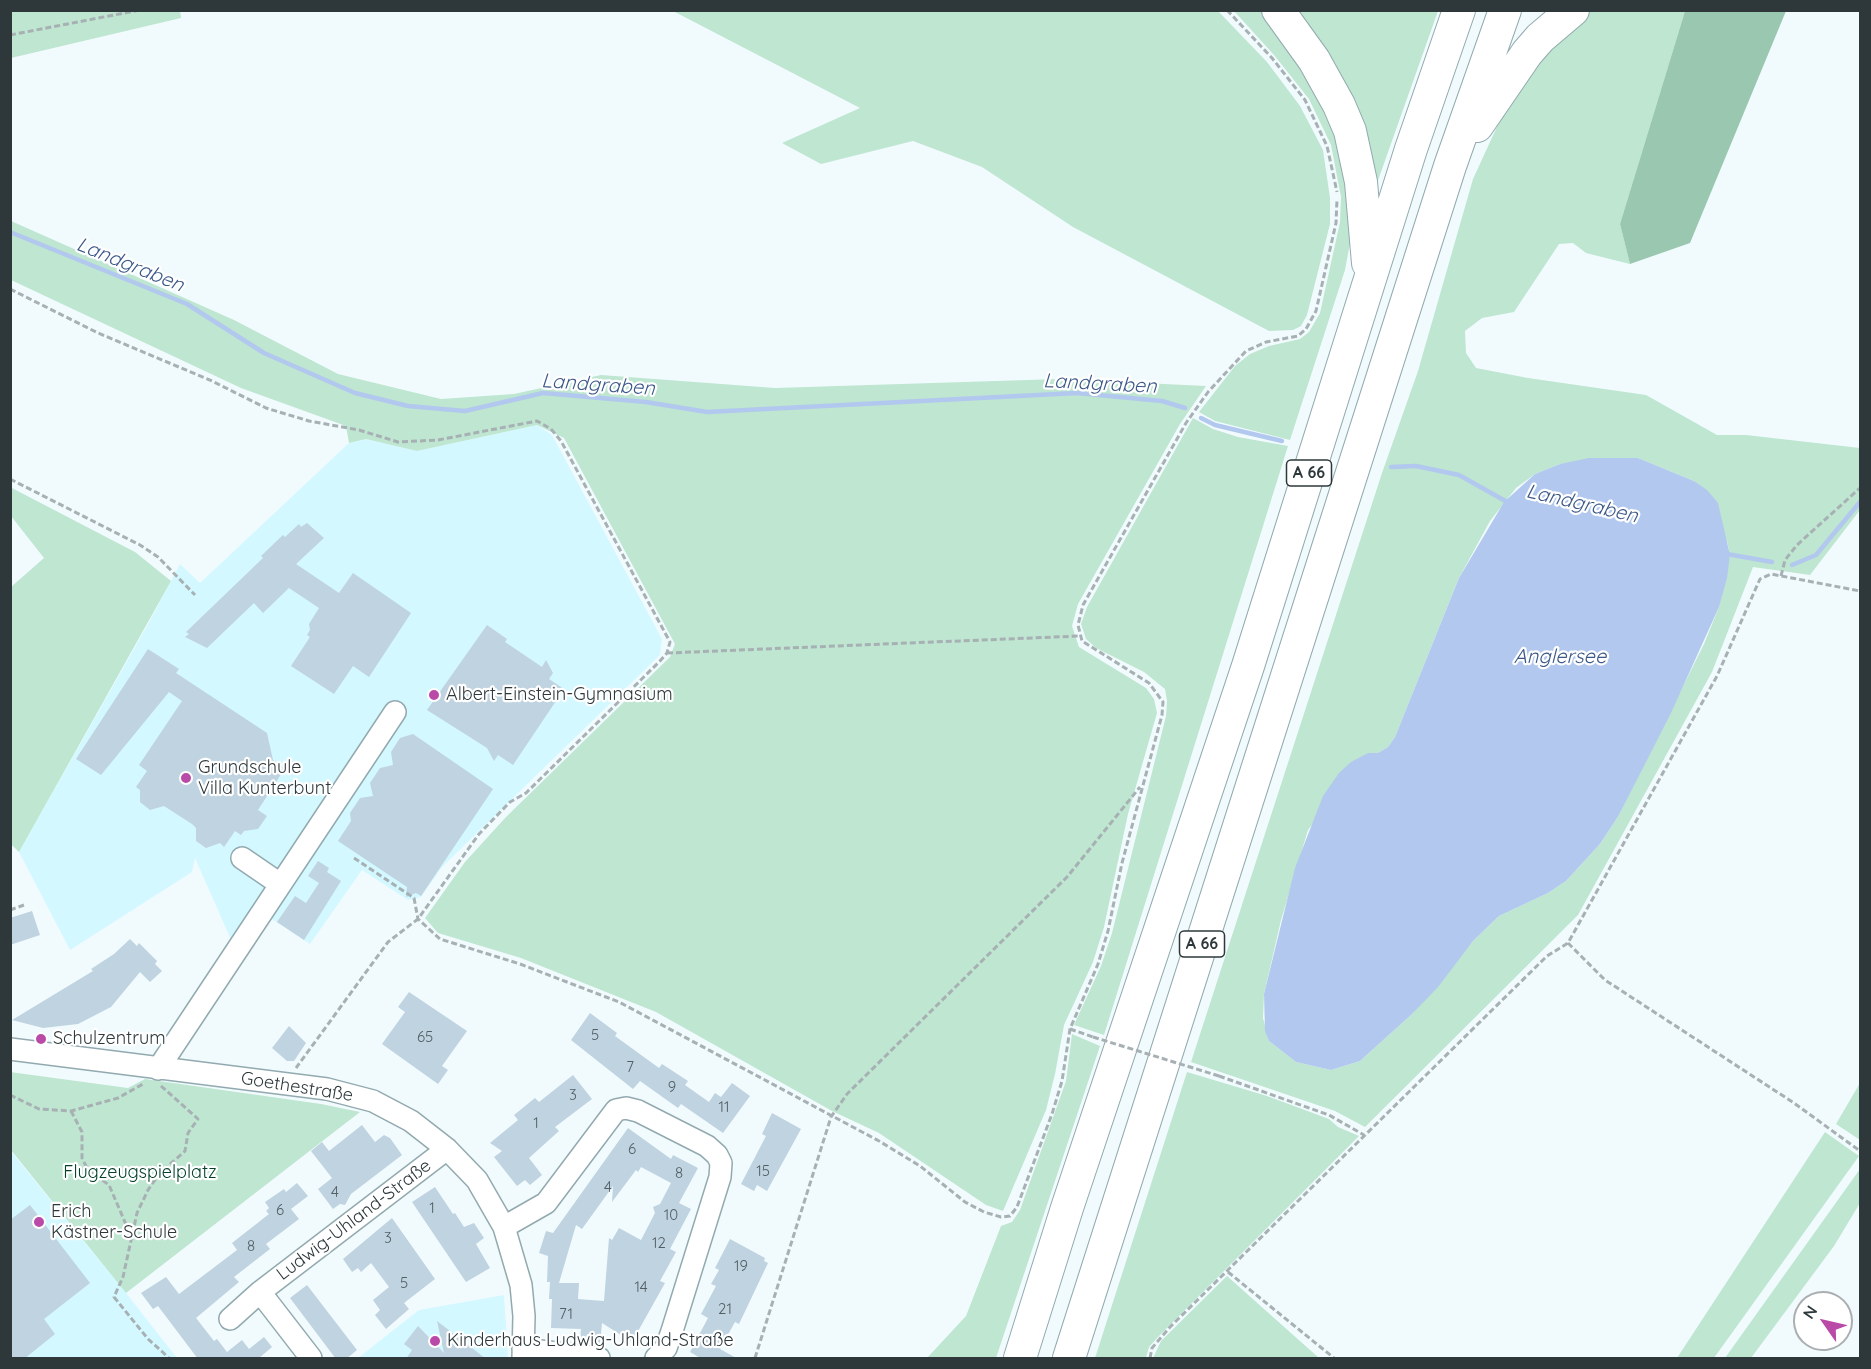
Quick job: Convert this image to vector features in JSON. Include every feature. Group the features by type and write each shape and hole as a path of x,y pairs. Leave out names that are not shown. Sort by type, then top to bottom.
{"highway":[{"path":"1278,10 1314,60 1339,105 1350,131 1361,182 1369,279"},
{"name":"A 66","path":"1020,1359 1067,1208 1248,666 1369,279 1459,10"},
{"name":"A 66","path":"1069,1359 1450,166 1505,10"},
{"path":"1450,166 1527,53 1540,38 1573,10"}],"street":[{"path":"155,1074 395,712"},
{"path":"242,858 280,884"},
{"name":"Goethestraße","path":"10,1049 155,1074 327,1089 372,1101 411,1122 447,1149 477,1180 504,1227 521,1285 523,1354"},
{"path":"504,1227 546,1203 616,1110 626,1108 638,1111 707,1146 717,1155 721,1163 720,1177 672,1331 666,1348 656,1359"},
{"name":"Ludwig-Uhland-Straße","path":"230,1319 260,1292 447,1149"},
{"name":"Ludwig-Uhland-Straße","path":"260,1292 312,1359"},
{"path":"523,1354 599,1359"}],"path":[{"path":"10,35 140,10"},
{"path":"354,858 414,898 418,919 440,939 520,964 619,1002 920,1166 965,1202 984,1212 1001,1217 1010,1216 1017,1208 1052,1114 1062,1081 1070,1029 1098,964 1108,931 1142,785 1162,715 1162,702 1149,683 1095,651 1080,636 1078,625 1083,605 1186,423 1208,392 1246,351 1266,342 1298,336 1306,329 1316,311 1336,223 1338,197 1327,146 1305,100 1272,58 1227,10"},
{"path":"10,289 99,333 212,381 266,408 309,421 359,430 398,442 438,440 537,421 552,429 561,441 670,642 668,653 526,793 510,802 479,834 418,919 388,942 284,1084"},
{"path":"10,479 140,545 158,557 195,595"},
{"path":"1781,576 1785,560 1797,545 1860,488"},
{"path":"1150,1359 1152,1348 1159,1339 1547,956 1568,943 1717,676 1733,643 1754,586 1760,579 1770,574 1860,591"},
{"path":"668,653 1080,636"},
{"path":"755,1359 831,1117 847,1094 1067,877 1142,785"},
{"path":"10,910 24,905"},
{"path":"1568,943 1605,980 1794,1103 1860,1151"},
{"path":"1070,1029 1218,1076 1329,1115 1364,1136"},
{"path":"10,1095 39,1109 71,1111 118,1098 155,1074 198,1119 188,1134 185,1151 159,1174 137,1213 123,1277 114,1297 168,1359"},
{"path":"71,1111 82,1132 82,1158 88,1170 109,1185 124,1214 132,1237"},
{"path":"1228,1272 1334,1359"}],"shaded area":[{"name":"Albert-Einstein-Gymnasium","path":"537,425 552,435 662,639 660,655 442,867 421,897 408,900 362,870 310,944 255,908 232,942 195,858 192,872 70,950 19,852 180,564 200,583 349,443 366,439 417,451"},
{"name":"Erich Kästner-Schule","path":"10,1150 126,1293 177,1358 11,1358"},
{"path":"504,1295 508,1358 358,1358 419,1310"}],"green space":[{"path":"180,10 181,18 11,58 11,11"},
{"path":"1591,10 1685,11 1620,224 1630,264 1586,253 1573,243 1559,244 1514,312 1482,318 1465,331 1466,353 1476,368 1646,395 1717,435 1746,435 1860,448 1860,510 1810,575 1753,567 1712,672 1578,915 1365,1127 1335,1111 1191,1062 1382,473 1418,371 1473,179 1507,105 1543,53 1578,16","holes":["1638,458 1694,481 1727,541 1730,555 1719,607 1704,644 1619,815 1600,844 1566,881 1548,893 1499,916 1473,941 1411,1015 1360,1061 1331,1070 1296,1062 1269,1041 1263,1018 1264,994 1281,920 1308,830 1368,753 1378,753 1388,747 1395,737 1459,578 1490,521 1516,488 1535,474 1560,464"]},
{"path":"673,11 1218,11 1267,62 1300,106 1323,150 1330,198 1330,224 1307,315 1301,326 1293,330 1269,331 1073,227 982,167 913,141 821,164 782,143 860,108"},
{"path":"1234,11 1267,11 1344,138 1352,232 1345,270 1290,440 1215,421 1199,412 1235,366 1250,354 1269,346 1300,339 1309,332 1320,313 1340,222 1341,197 1331,145 1309,99 1274,55"},
{"path":"1292,11 1438,11 1370,203"},
{"path":"1685,11 1786,11 1690,243 1630,264 1620,224"},
{"path":"11,221 234,320 338,374 441,399 514,394 601,375 775,388 1059,379 1206,386 1180,424 1078,604 1072,626 1079,647 1146,688 1154,699 1157,713 1128,814 1104,927 1093,962 1064,1025 1046,1110 1003,1211 986,1205 879,1133 832,1111 656,1012 521,958 438,933 425,918 465,862 506,817 670,657 675,644 564,438 537,425 417,451 366,439 349,443 346,426 241,388 11,280"},
{"path":"1193,418 1213,429 1238,437 1288,446 1104,1035 1074,1025 1101,966 1112,933 1166,716 1167,701 1165,689 1144,672 1096,648 1086,639 1081,624 1087,607"},
{"path":"10,487 135,552 171,581 19,852 10,843 11,587 44,558 11,516"},
{"path":"1072,1034 1100,1046 996,1358 927,1358 966,1316 1001,1226 1012,1222 1020,1210 1066,1081"},
{"name":"Flugzeugspielplatz","path":"10,1072 128,1088 145,1079 321,1104 360,1112 126,1293 11,1150"},
{"path":"1187,1072 1267,1096 1329,1119 1338,1127 1359,1136 1158,1337 1149,1347 1146,1358 1095,1358"},
{"path":"1860,1083 1860,1140 1836,1124"},
{"path":"1825,1132 1859,1156 1714,1358 1677,1358"},
{"path":"1860,1169 1860,1203 1834,1246 1801,1291 1793,1291 1793,1301 1751,1358 1725,1358"},
{"path":"1227,1276 1319,1358 1153,1358 1161,1341"}],"water":[{"name":"Anglersee","path":"1589,458 1638,458 1694,481 1707,490 1718,503 1730,555 1727,578 1719,607 1671,713 1619,815 1600,844 1566,881 1548,893 1499,916 1473,941 1438,987 1360,1061 1331,1070 1296,1062 1269,1041 1265,1031 1264,994 1295,868 1323,796 1339,773 1351,762 1368,753 1378,753 1388,747 1395,737 1459,578 1504,502 1535,474 1560,464"}],"building":[{"path":"307,523 324,538 296,564 339,593 353,573 411,613 369,677 353,666 334,694 291,666 310,637 307,635 310,630 309,624 319,608 289,588 263,613 254,603 207,648 185,637 189,634 186,632 263,558 261,556 283,535 285,537 299,524 301,527"},
{"path":"487,625 507,639 505,642 542,667 546,660 553,673 549,679 564,689 513,765 498,755 494,761 487,748 427,710"},
{"path":"148,649 179,669 176,673 267,733 273,760 285,768 258,810 267,816 258,829 244,831 241,835 235,831 224,847 220,843 206,848 196,841 196,828 192,824 164,806 150,810 140,802 140,790 136,787 147,771 139,765 182,701 169,692 101,775 76,759"},
{"path":"413,734 493,789 421,896 416,893 406,897 407,887 338,841 351,821 350,813 360,798 373,796 370,783 380,768 393,765 391,752 400,738"},
{"path":"318,861 329,868 327,872 341,881 304,940 277,922 295,896 306,903 319,883 308,876"},
{"path":"32,911 40,935 10,945 10,918"},
{"path":"130,939 137,946 139,943 157,961 155,964 162,971 150,982 140,972 111,1007 78,1024 43,1028 12,1020 93,971 91,969 114,954"},
{"path":"409,992 467,1031 442,1066 448,1070 438,1084 382,1044 405,1012 398,1007"},
{"path":"590,1013 617,1033 615,1036 659,1068 662,1064 688,1081 685,1085 709,1102 715,1093 721,1097 732,1083 750,1096 723,1133 681,1104 678,1108 640,1081 633,1089 571,1040"},
{"path":"289,1026 306,1043 294,1061 287,1061 272,1048"},
{"path":"573,1075 592,1099 555,1127 559,1131 529,1158 542,1175 530,1185 525,1180 517,1186 494,1157 502,1151 490,1143 518,1120 514,1115 535,1098 539,1102"},
{"path":"772,1113 801,1129 767,1191 757,1185 754,1191 741,1184 766,1136 762,1134"},
{"path":"362,1125 375,1142 384,1135 390,1138 402,1155 351,1194 345,1205 340,1204 333,1209 318,1189 332,1178 311,1151 322,1142 329,1151"},
{"path":"628,1128 671,1159 673,1155 698,1168 679,1203 691,1209 670,1249 676,1252 660,1281 665,1283 632,1342 602,1323 600,1344 580,1342 581,1329 551,1328 552,1299 549,1299 550,1282 547,1282 548,1256 539,1253 546,1231 553,1233","holes":["641,1167 671,1183 660,1204 653,1207 655,1213 641,1240 619,1228 612,1240 609,1238 604,1301 578,1299 579,1283 559,1283 576,1225 582,1229 613,1186 612,1202 636,1170 638,1172"]},
{"path":"297,1183 308,1196 291,1209 299,1219 266,1244 270,1249 234,1277 239,1282 196,1318 214,1341 217,1339 227,1352 242,1340 249,1349 264,1337 272,1347 258,1359 198,1359 158,1306 153,1309 141,1293 166,1277 179,1294 237,1250 232,1243 269,1214 266,1211 269,1208 265,1202 284,1189 286,1192"},
{"path":"435,1187 464,1227 474,1223 484,1238 476,1244 490,1268 466,1282 412,1202"},
{"path":"30,1205 90,1283 44,1319 55,1334 24,1359 10,1359 10,1220"},
{"path":"392,1218 435,1279 404,1303 409,1309 386,1329 375,1315 380,1310 373,1300 389,1287 371,1263 361,1272 358,1268 352,1272 343,1259"},
{"path":"730,1239 765,1258 764,1261 768,1263 739,1324 735,1322 720,1349 738,1359 702,1359 690,1352 708,1318 701,1314 716,1286 711,1284 719,1270 715,1268"},
{"path":"307,1285 357,1350 346,1359 336,1359 290,1298"},
{"name":"Kinderhaus Ludwig-Uhland-Straße","path":"437,1321 486,1359 406,1359 412,1350 404,1344 418,1326 444,1353"}],"waterway":[{"name":"Landgraben","path":"10,232 187,304 264,353 355,393 408,406 465,411 543,393 646,402 707,412 1077,393 1162,401 1185,408"},
{"name":"Landgraben","path":"1201,418 1215,425 1282,441"},
{"name":"Landgraben","path":"1391,467 1416,466 1459,475 1509,503"},
{"name":"Landgraben","path":"1792,565 1816,555 1860,502"},
{"name":"Landgraben","path":"1727,554 1772,562"}],"place":[{"name":"Albert-Einstein-Gymnasium","path":"434,695"},
{"name":"Grundschule Villa Kunterbunt","path":"186,778"},
{"name":"Schulzentrum","path":"41,1039"},
{"name":"Erich Kästner-Schule","path":"39,1222"},
{"name":"Kinderhaus Ludwig-Uhland-Straße","path":"435,1341"}]}
